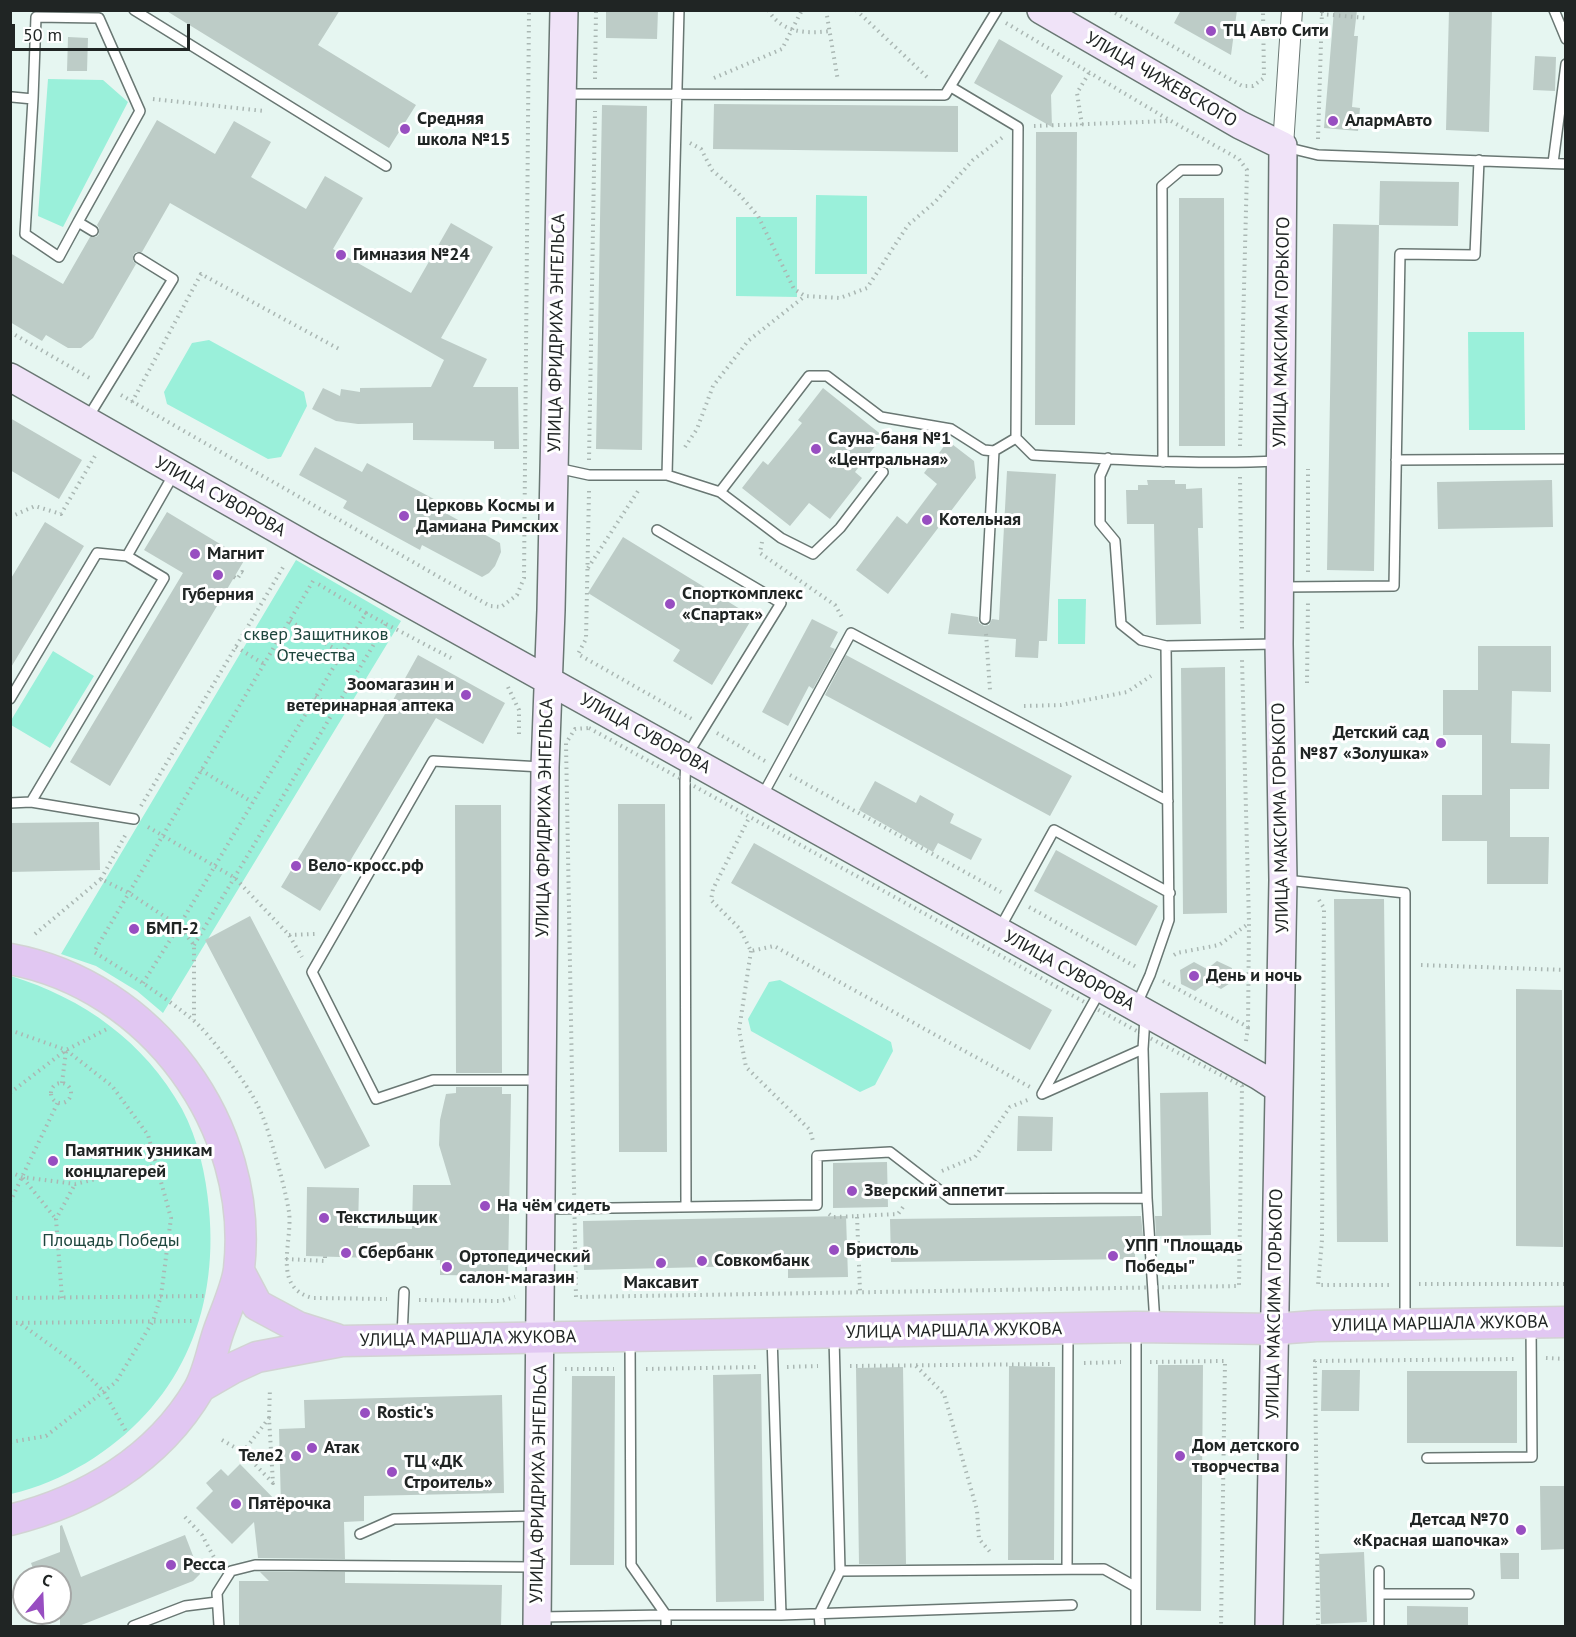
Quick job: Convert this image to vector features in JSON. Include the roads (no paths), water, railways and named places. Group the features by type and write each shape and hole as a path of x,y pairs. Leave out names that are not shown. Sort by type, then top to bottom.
{"main road":[{"path":"10,959 72,978 125,1010 145,1025 172,1053 195,1084 218,1127 233,1174 240,1222 239,1270 200,1387 178,1419 143,1455 104,1484 59,1506 11,1520"},
{"path":"239,1270 257,1305 298,1327 342,1341"},
{"name":"УЛИЦА МАРШАЛА ЖУКОВА","path":"342,1341 1145,1327 1275,1329 1566,1322"},
{"path":"200,1387 257,1357 342,1341"}],"street":[{"name":"УЛИЦА ФРИДРИХА ЭНГЕЛЬСА","path":"537,1622 545,767 564,10"},
{"name":"УЛИЦА ЧИЖЕВСКОГО","path":"1041,10 1240,125 1283,146"},
{"name":"УЛИЦА МАКСИМА ГОРЬКОГО","path":"1269,1626 1279,1089 1295,881 1279,644 1283,146 1292,10"},
{"name":"УЛИЦА СУВОРОВА","path":"10,377 86,422 548,680 686,769 755,808 998,931 1097,997 1259,1076 1279,1089"}],"lane":[{"path":"134,10 386,166"},
{"path":"667,475 679,10"},
{"path":"1554,10 1566,39"},
{"path":"948,91 996,13"},
{"path":"36,17 99,18 140,111 59,257 25,234 33,99 36,17"},
{"path":"1553,164 1566,64"},
{"path":"561,94 841,94 948,91 1018,126 1016,438 1033,456 1163,462 1281,461"},
{"path":"12,97 33,99"},
{"path":"1283,146 1318,155 1566,164"},
{"path":"1280,586 1394,586 1400,254 1475,255 1479,160"},
{"path":"1163,462 1162,186 1181,170 1216,170"},
{"path":"78,222 93,231"},
{"path":"86,422 173,279 139,258"},
{"path":"720,492 809,376 828,376 881,417 951,429 984,450 994,451 1016,438"},
{"path":"985,619 994,451"},
{"path":"1108,458 1100,476 1100,523 1115,542 1121,624 1141,640 1166,646 1279,644"},
{"path":"1396,460 1566,459"},
{"path":"554,468 589,475 667,475 720,492 781,538 813,554 840,528 883,472"},
{"path":"127,556 175,472"},
{"path":"657,530 781,603 705,727 686,769 686,1207"},
{"path":"10,699 98,554 127,556 164,578 31,802"},
{"path":"755,808 851,633 1168,801"},
{"path":"1136,1626 1137,1362 1153,1289 1147,1198 1142,1019 1150,975 1169,921 1166,646"},
{"path":"541,1080 433,1080 376,1099 312,972 434,761 545,767"},
{"path":"10,803 31,802 134,819"},
{"path":"998,931 1054,830 1170,893"},
{"path":"1295,881 1406,893 1405,1325"},
{"path":"1097,997 1042,1094 1143,1049"},
{"path":"541,1209 818,1205 817,1156 890,1152 951,1199 1147,1198"},
{"path":"402,1340 404,1292"},
{"path":"1427,1458 1532,1457 1531,1323"},
{"path":"1067,1569 1068,1329"},
{"path":"820,1626 819,1614 840,1571 834,1334"},
{"path":"771,1335 781,1615"},
{"path":"630,1337 632,1565 666,1615 666,1626"},
{"path":"360,1534 394,1519 539,1516"},
{"path":"219,1626 217,1597 231,1570 255,1565 538,1567"},
{"path":"840,1571 1104,1569 1136,1587"},
{"path":"1379,1571 1379,1626"},
{"path":"1379,1594 1469,1594"},
{"path":"133,1626 185,1606 217,1597"},
{"path":"537,1622 666,1615 781,1615 1072,1605"}],"place":[{"name":"ТЦ Авто Сити","path":"1211,31"},
{"name":"АлармАвто","path":"1333,121"},
{"name":"Средняя школа №15","path":"405,129"},
{"name":"Гимназия №24","path":"341,255"},
{"name":"Сауна-баня №1 «Центральная»","path":"816,449"},
{"name":"Церковь Космы и Дамиана Римских","path":"404,516"},
{"name":"Котельная","path":"927,520"},
{"name":"Магнит","path":"195,554"},
{"name":"Губерния","path":"218,575"},
{"name":"Спорткомплекс «Спартак»","path":"670,604"},
{"name":"Зоомагазин и ветеринарная аптека","path":"466,695"},
{"name":"Детский сад №87 «Золушка»","path":"1441,743"},
{"name":"Вело-кросс.рф","path":"296,866"},
{"name":"БМП-2","path":"134,929"},
{"name":"День и ночь","path":"1194,976"},
{"name":"Памятник узникам концлагерей","path":"53,1161"},
{"name":"Зверский аппетит","path":"852,1191"},
{"name":"На чём сидеть","path":"485,1206"},
{"name":"Текстильщик","path":"324,1218"},
{"name":"Бристоль","path":"834,1250"},
{"name":"Сбербанк","path":"346,1253"},
{"name":"УПП \"Площадь Победы\"","path":"1113,1256"},
{"name":"Совкомбанк","path":"702,1261"},
{"name":"Максавит","path":"661,1263"},
{"name":"Ортопедический салон-магазин","path":"447,1267"},
{"name":"Rostic's","path":"365,1413"},
{"name":"Атак","path":"312,1448"},
{"name":"Теле2","path":"296,1456"},
{"name":"Дом детского творчества","path":"1180,1456"},
{"name":"ТЦ «ДК Строитель»","path":"392,1472"},
{"name":"Пятёрочка","path":"236,1504"},
{"name":"Детсад №70 «Красная шапочка»","path":"1521,1530"},
{"name":"Ресса","path":"171,1565"}],"park label":[{"name":"сквер Защитников Отечества","path":"316,645"},
{"name":"Площадь Победы","path":"111,1241"}]}
